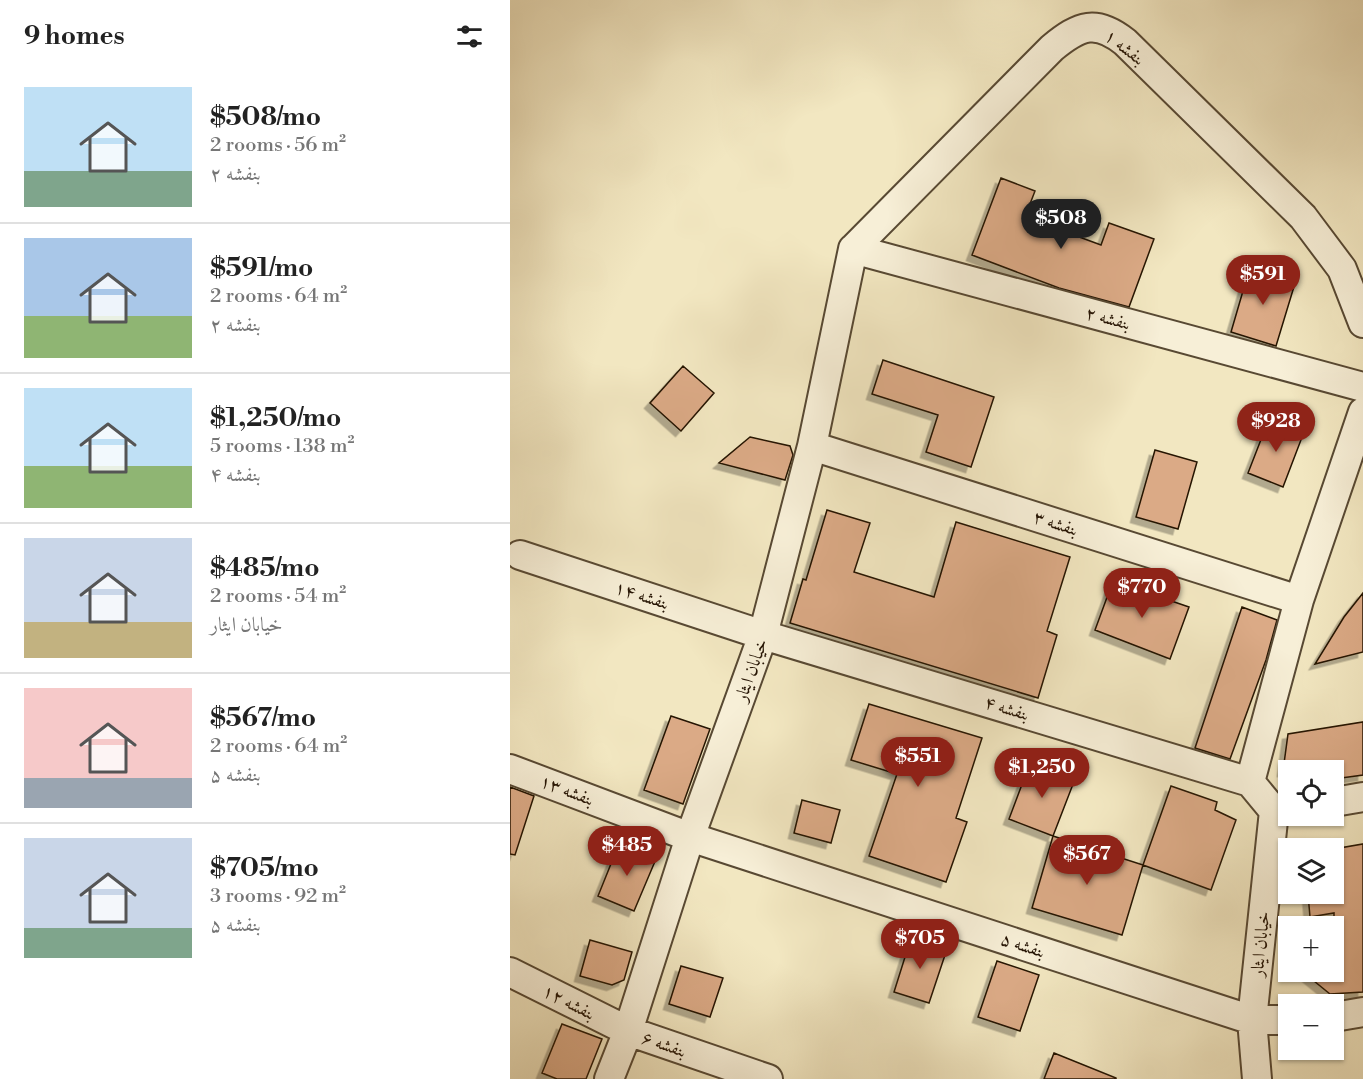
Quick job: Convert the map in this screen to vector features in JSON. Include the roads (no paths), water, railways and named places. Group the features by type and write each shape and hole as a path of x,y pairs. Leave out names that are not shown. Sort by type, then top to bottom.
{"street":[{"name":"بنفشه ۱","path":"853,249 1065,37 1082,28 1097,26 1111,31 1125,42 1303,217 1342,269 1363,323"},
{"name":"بنفشه ۲","path":"853,249 1363,387"},
{"name":"خیابان ایثار","path":"609,1079 628,1031 690,837 763,635 812,446 853,249"},
{"path":"1250,782 1299,600 1363,412"},
{"name":"بنفشه ۳","path":"812,446 1299,600"},
{"name":"بنفشه ۱۴","path":"520,555 763,635"},
{"name":"بنفشه ۴","path":"763,635 1250,782"},
{"name":"بنفشه ۱۳","path":"510,768 690,837"},
{"name":"خیابان ایثار","path":"1250,782 1278,807"},
{"path":"1344,800 1363,797"},
{"name":"خیابان ایثار","path":"1257,1079 1252,1020 1279,826"},
{"name":"بنفشه ۵","path":"690,837 1252,1020 1278,1020"},
{"name":"بنفشه ۱۲","path":"510,972 628,1031"},
{"path":"1344,1015 1363,1012"},
{"name":"بنفشه ۶","path":"628,1031 768,1079"}]}
